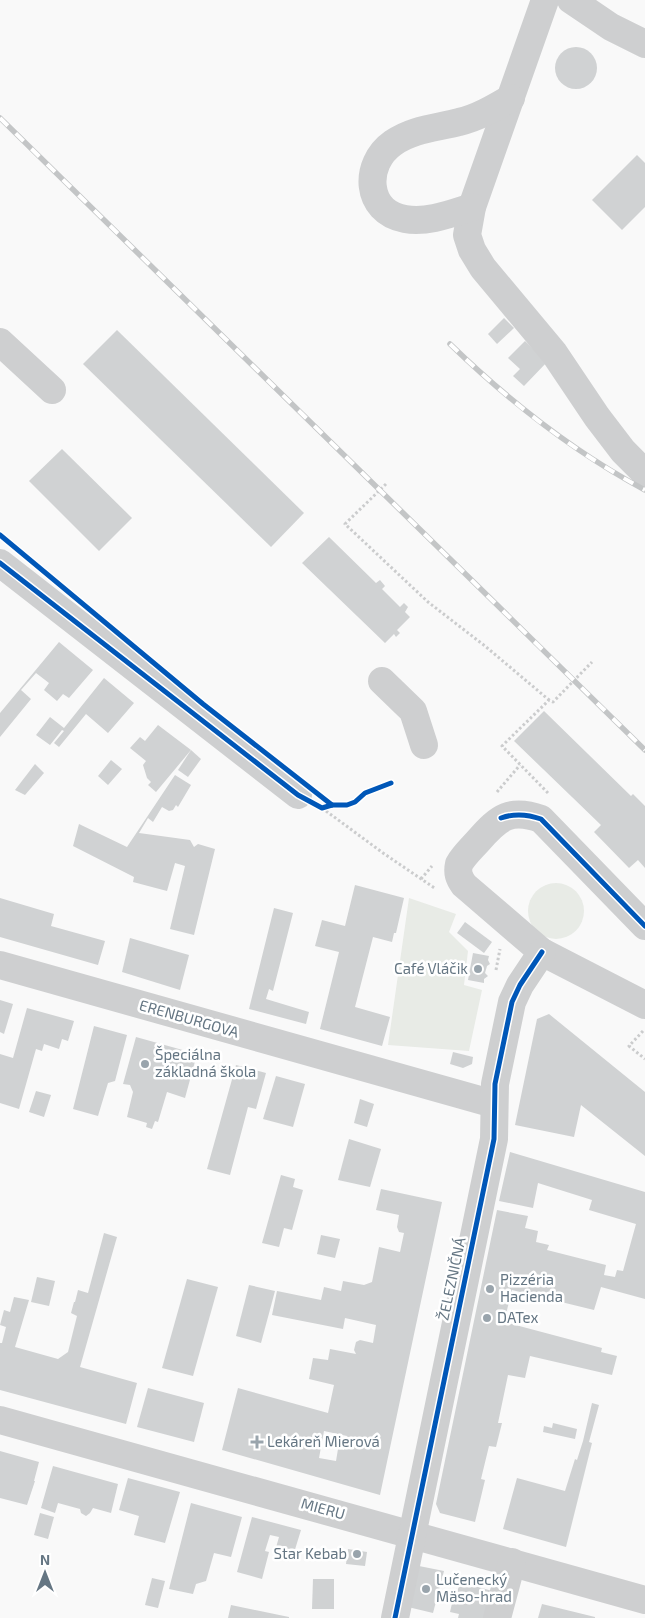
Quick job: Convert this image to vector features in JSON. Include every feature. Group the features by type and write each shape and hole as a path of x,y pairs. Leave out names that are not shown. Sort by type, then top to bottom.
{"street":[{"path":"546,0 472,207 467,235 472,250 483,268 554,353 597,417 623,451 645,473"},
{"path":"571,0 610,27 645,44"},
{"path":"472,207 445,216 420,220 403,219 389,212 379,203 373,193 374,166 382,153 393,143 410,133 460,122 487,112 511,98"},
{"path":"0,342 52,390"},
{"path":"0,563 298,795"},
{"path":"382,681 414,711 424,745"},
{"path":"644,1001 542,952 464,885 459,879 459,864 462,858 494,823 509,816 530,815 541,819 645,926"},
{"name":"ŽELEZNIČNÁ","path":"395,1618 494,1139 496,1084 512,1002 520,985 542,952"},
{"name":"ERENBURGOVA","path":"0,965 494,1104"},
{"name":"MIERU","path":"0,1420 645,1600"},
{"path":"497,1618 512,1562"}],"path":[{"path":"386,484 345,524 428,602 486,646 553,702 592,662"},
{"path":"549,700 502,746 553,798"},
{"path":"325,799 332,805 340,806"},
{"path":"322,808 437,890"},
{"path":"496,974 502,941"},
{"path":"645,1029 629,1046 645,1059"}],"shaded area":[{"path":"556,883 567,885 576,891 582,900 584,911 582,922 576,931 567,937 556,939 545,937 536,931 530,922 528,911 530,900 536,891 545,885"},
{"path":"409,898 456,914 449,932 468,951 464,985 482,990 469,1051 388,1045"}],"building":[{"path":"580,47 588,50 594,56 597,68 594,80 588,86 572,89 564,86 558,80 555,64 558,56 564,50"},
{"path":"637,155 645,163 645,207 622,230 592,200"},
{"path":"504,318 514,328 497,344 488,334"},
{"path":"117,330 304,513 271,547 83,364"},
{"path":"525,341 547,362 524,386 513,376 520,369 508,358"},
{"path":"62,449 132,518 99,551 29,481"},
{"path":"329,537 376,583 380,580 385,586 382,589 400,607 404,603 408,607 405,612 410,617 397,630 400,633 396,637 394,634 385,643 302,563"},
{"path":"59,642 93,670 69,698 63,694 57,701 44,690 49,683 36,673 21,690 31,699 0,737 0,713"},
{"path":"104,678 134,703 108,733 86,714 59,747 54,743 64,731 62,730 50,745 36,735 50,717 64,728"},
{"path":"544,711 631,796 633,794 645,806 645,868 638,860 629,868 594,832 601,825 514,741"},
{"path":"158,725 191,750 156,792 148,785 151,782 147,778 143,765 146,761 130,748 140,737 145,741"},
{"path":"191,750 201,759 188,777 178,770"},
{"path":"111,760 122,769 108,785 98,776"},
{"path":"35,764 44,773 25,795 15,790"},
{"path":"175,775 191,785 178,807 176,805 173,810 169,811 162,807 153,822 148,818 139,833 190,840 194,847 198,844 215,849 194,935 170,929 185,866 175,863 167,891 133,882 134,877 73,846 79,824 127,847"},
{"path":"355,885 404,898 392,942 373,937 355,1007 390,1017 382,1046 320,1029 339,952 315,946 322,920 345,926"},
{"path":"0,898 54,914 51,926 105,941 98,965 0,937"},
{"path":"274,908 293,913 273,991 269,989 266,999 309,1012 306,1024 249,1009"},
{"path":"465,922 492,942 484,953 457,933"},
{"path":"130,938 189,955 180,990 122,972"},
{"path":"473,953 489,956 490,964 487,966 485,973 488,976 484,979 484,983 468,980"},
{"path":"0,1000 13,1004 4,1034 0,1032"},
{"path":"27,1008 74,1021 68,1041 62,1039 59,1049 44,1044 42,1051 36,1049 19,1109 0,1103 0,1054 13,1058"},
{"path":"549,1014 645,1092 645,1156 581,1105 574,1137 515,1125 537,1019"},
{"path":"94,1026 127,1035 115,1081 108,1083 98,1116 73,1109"},
{"path":"136,1037 197,1054 185,1098 167,1092 158,1122 155,1121 152,1129 146,1127 147,1123 127,1117 133,1092 130,1085 123,1084"},
{"path":"453,1052 473,1057 472,1064 463,1068 450,1064"},
{"path":"236,1065 266,1073 256,1109 248,1107 230,1175 207,1169"},
{"path":"276,1076 305,1084 293,1127 263,1119"},
{"path":"36,1091 51,1095 44,1117 29,1112"},
{"path":"360,1099 374,1104 367,1127 354,1123"},
{"path":"349,1139 381,1149 370,1187 338,1180"},
{"path":"510,1152 645,1192 645,1299 601,1287 594,1310 512,1290 504,1322 602,1348 601,1352 617,1356 612,1375 530,1356 525,1378 508,1375 498,1423 502,1423 496,1447 489,1446 481,1479 485,1480 475,1522 440,1513 436,1504 497,1210 528,1216 525,1228 538,1231 536,1242 549,1245 547,1250 606,1265 604,1275 615,1277 617,1270 623,1271 636,1224 589,1210 592,1200 538,1183 533,1208 499,1201"},
{"path":"281,1175 295,1179 293,1187 303,1190 292,1230 284,1228 279,1247 262,1243"},
{"path":"381,1189 442,1202 380,1495 222,1450 238,1388 328,1413 334,1385 309,1379 313,1358 328,1360 330,1349 356,1354 354,1350 356,1342 360,1340 373,1343 376,1325 345,1318 343,1329 272,1315 277,1291 321,1300 324,1287 341,1291 343,1281 364,1285 372,1282 379,1247 400,1252 404,1233 399,1232 397,1227 399,1215 376,1210","holes":["324,1431 347,1436 344,1450 338,1449 336,1461 319,1458"]},
{"path":"104,1233 117,1237 80,1367 137,1383 126,1424 0,1390 0,1343 2,1343 6,1327 0,1325 4,1310 10,1312 14,1297 29,1300 15,1347 58,1359 68,1352 77,1316 71,1313 74,1302 78,1290 88,1293"},
{"path":"321,1235 340,1239 335,1258 317,1254"},
{"path":"37,1277 55,1281 49,1306 31,1302"},
{"path":"187,1279 218,1287 193,1376 162,1368"},
{"path":"249,1285 275,1291 261,1343 236,1336"},
{"path":"148,1388 204,1403 194,1442 137,1427"},
{"path":"592,1403 599,1405 589,1442 592,1443 566,1547 503,1529 517,1478 565,1491 583,1441"},
{"path":"553,1423 577,1429 575,1439 543,1432 544,1426 552,1428"},
{"path":"0,1451 39,1462 27,1505 0,1498"},
{"path":"53,1466 118,1484 111,1513 93,1508 86,1516 81,1513 80,1509 58,1503 55,1513 41,1508"},
{"path":"128,1478 180,1492 165,1543 134,1535 139,1516 119,1510"},
{"path":"191,1503 242,1517 231,1557 214,1553 206,1581 196,1584 193,1594 169,1589"},
{"path":"40,1513 54,1517 48,1539 34,1535"},
{"path":"252,1517 301,1530 293,1556 275,1551 279,1537 270,1535 265,1551 269,1552 262,1579 237,1572"},
{"path":"348,1549 367,1552 365,1566 346,1564"},
{"name":"Lučenecký Mäso-hrad","path":"419,1566 444,1571 433,1613 408,1607"},
{"path":"152,1578 165,1581 158,1608 145,1605"},
{"path":"313,1579 334,1579 334,1609 312,1609"},
{"path":"460,1579 473,1582 472,1585 492,1591 485,1618 458,1618 459,1614 450,1612 453,1599 456,1600"},
{"path":"542,1604 595,1617 595,1618 538,1618"},
{"path":"231,1605 289,1617 289,1618 228,1618"}],"railway":[{"path":"0,118 645,750"},
{"path":"450,344 542,424 592,459 645,490"}],"cycle path":[{"path":"0,535 203,704 332,805"},
{"path":"0,563 298,795 322,808 332,805 347,805 355,802 365,793 391,783"},
{"path":"501,818 521,815 541,819 645,926"},
{"path":"395,1618 494,1139 495,1084 512,1002 520,985 542,952"}],"place":[{"name":"Café Vláčik","path":"478,969"},
{"name":"Špeciálna základná škola","path":"145,1064"},
{"name":"Pizzéria Hacienda","path":"490,1289"},
{"name":"DATex","path":"487,1318"},
{"name":"Lekáreň Mierová","path":"257,1442"},
{"name":"Star Kebab","path":"357,1554"},
{"name":"Lučenecký Mäso-hrad","path":"426,1589"}]}
